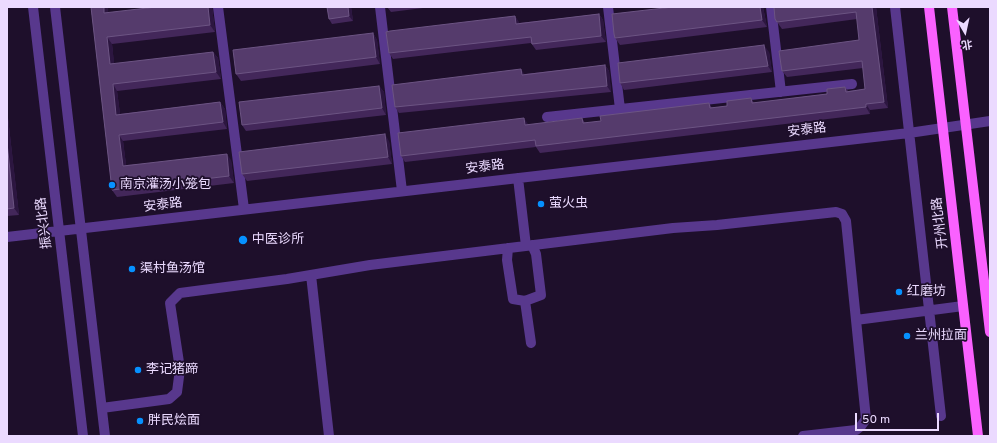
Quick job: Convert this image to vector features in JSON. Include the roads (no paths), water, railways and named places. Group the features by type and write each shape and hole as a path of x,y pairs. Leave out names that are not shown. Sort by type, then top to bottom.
{"main road":[{"name":"开州北路","path":"929,7 978,436"},
{"path":"952,7 990,332"}],"street":[{"name":"振兴北路","path":"33,7 83,436"},
{"path":"55,7 105,436"},
{"path":"218,7 244,209"},
{"path":"380,7 402,191"},
{"path":"608,7 620,109"},
{"path":"771,7 780,92"},
{"path":"895,7 942,416"},
{"path":"547,118 852,84"},
{"name":"安泰路","path":"7,236 909,133 990,121"},
{"path":"508,248 507,260 513,299 526,301 541,295 536,254 529,246 518,178"},
{"path":"102,408 169,399 177,392 180,369 170,303 180,293 370,265 673,228 717,225 836,212 842,214 846,221 866,419 856,430 803,436"},
{"path":"311,274 329,436"},
{"path":"526,301 531,343"},
{"path":"856,320 963,306"}],"place":[{"name":"南京灌汤小笼包","path":"112,185"},
{"name":"萤火虫","path":"541,204"},
{"name":"中医诊所","path":"243,240"},
{"name":"渠村鱼汤馆","path":"132,269"},
{"name":"红磨坊","path":"899,292"},
{"name":"兰州拉面","path":"907,336"},
{"name":"李记猪蹄","path":"138,370"},
{"name":"胖民烩面","path":"140,421"}]}
